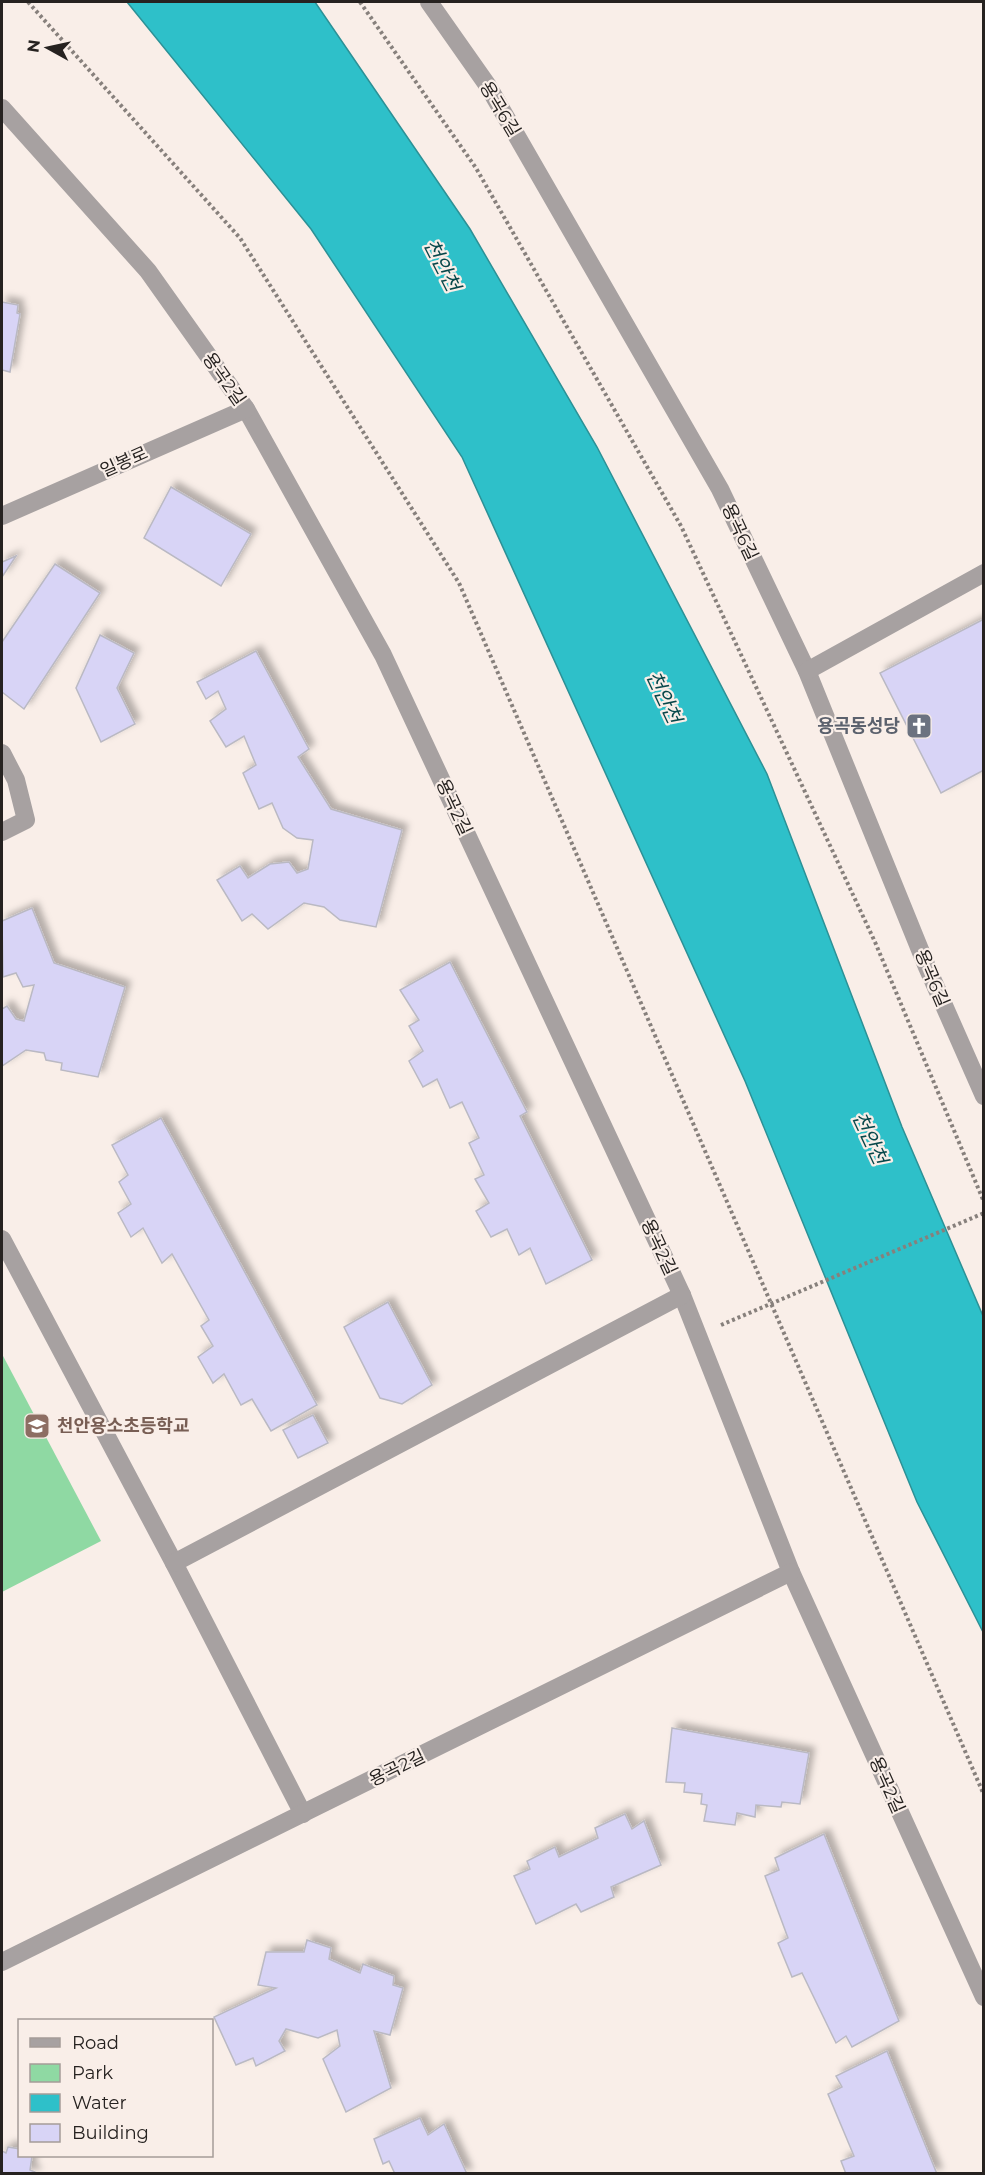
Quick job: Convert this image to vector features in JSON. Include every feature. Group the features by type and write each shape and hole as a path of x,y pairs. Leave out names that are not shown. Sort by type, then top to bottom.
{"street":[{"name":"용곡6길","path":"429,2 488,86 720,489 807,671 927,967 984,1096"},
{"name":"용곡2길","path":"2,108 148,271 246,409 383,655 682,1295 791,1572 984,1997"},
{"name":"일봉로","path":"2,516 246,409"},
{"path":"807,671 984,573"},
{"path":"2,753 16,780 26,820 2,832"},
{"path":"2,1239 174,1563 303,1814"},
{"path":"174,1563 682,1295"},
{"name":"용곡2길","path":"2,1962 791,1572"}],"path":[{"path":"28,2 240,238 459,583 984,1795"},
{"path":"360,2 476,168 681,526 875,942 984,1202"},
{"path":"698,1334 984,1213"}],"green space":[{"path":"2,1354 101,1541 2,1592"}],"water":[{"name":"천안천","path":"127,2 315,2 470,229 597,447 767,774 902,1127 983,1316 983,1632 917,1502 745,1081 462,457 311,229"}],"building":[{"path":"2,302 18,305 17,313 20,314 10,372 2,370"},
{"path":"171,487 251,534 221,586 144,538"},
{"path":"16,556 2,577 2,562"},
{"path":"55,564 100,593 24,709 2,692 2,642"},
{"path":"984,619 984,770 941,793 880,673"},
{"path":"100,635 134,653 117,688 135,724 101,742 76,688"},
{"path":"256,651 309,749 298,757 331,809 402,830 376,927 340,920 324,907 304,903 268,929 252,914 242,921 217,880 240,866 248,878 270,864 289,862 297,873 308,869 313,840 297,838 283,828 272,803 259,809 243,773 256,765 244,736 226,747 210,721 226,709 218,691 206,699 197,682"},
{"path":"32,908 54,963 125,987 98,1077 61,1070 62,1063 46,1060 44,1053 26,1050 2,1066 2,1009 7,1006 16,1019 24,1021 34,985 23,987 16,973 3,977 2,921"},
{"path":"450,962 527,1112 520,1116 592,1260 546,1284 530,1248 519,1255 507,1229 491,1237 476,1211 489,1203 475,1179 484,1175 469,1143 479,1138 462,1102 450,1108 437,1079 423,1087 409,1061 423,1051 409,1026 419,1020 400,990"},
{"path":"161,1118 317,1405 271,1431 252,1399 241,1405 224,1374 213,1383 198,1357 213,1346 201,1326 209,1320 172,1254 162,1263 143,1228 131,1237 118,1213 131,1204 119,1182 128,1175 112,1145"},
{"path":"388,1302 432,1385 402,1404 380,1398 344,1327"},
{"path":"313,1415 328,1443 298,1458 283,1430"},
{"path":"672,1728 809,1753 800,1804 782,1802 781,1807 756,1805 755,1817 737,1813 735,1825 704,1821 707,1805 701,1804 702,1794 684,1792 685,1783 666,1782"},
{"path":"625,1814 632,1829 644,1821 661,1865 611,1887 614,1897 581,1912 576,1904 536,1924 514,1876 530,1869 527,1861 555,1847 559,1857 598,1838 595,1828"},
{"path":"824,1834 899,2021 852,2047 846,2036 836,2043 802,1973 792,1977 778,1943 788,1938 765,1876 779,1870 775,1858"},
{"path":"307,1940 331,1948 329,1959 360,1973 363,1964 394,1976 393,1985 403,1988 390,2035 374,2031 391,2088 346,2112 323,2059 340,2046 337,2030 318,2038 286,2029 279,2041 285,2051 256,2066 253,2058 236,2065 214,2017 276,1988 258,1985 266,1952 304,1952"},
{"path":"887,2051 937,2174 846,2174 841,2161 854,2156 828,2094 842,2087 836,2076"},
{"path":"420,2118 428,2135 444,2124 467,2174 395,2174 389,2161 383,2164 374,2139"},
{"path":"8,2147 18,2149 18,2157 32,2157 30,2170 35,2174 2,2174 2,2151 6,2153"}],"place":[{"name":"용곡동성당","path":"919,726"},
{"name":"천안용소초등학교","path":"37,1426"}]}
